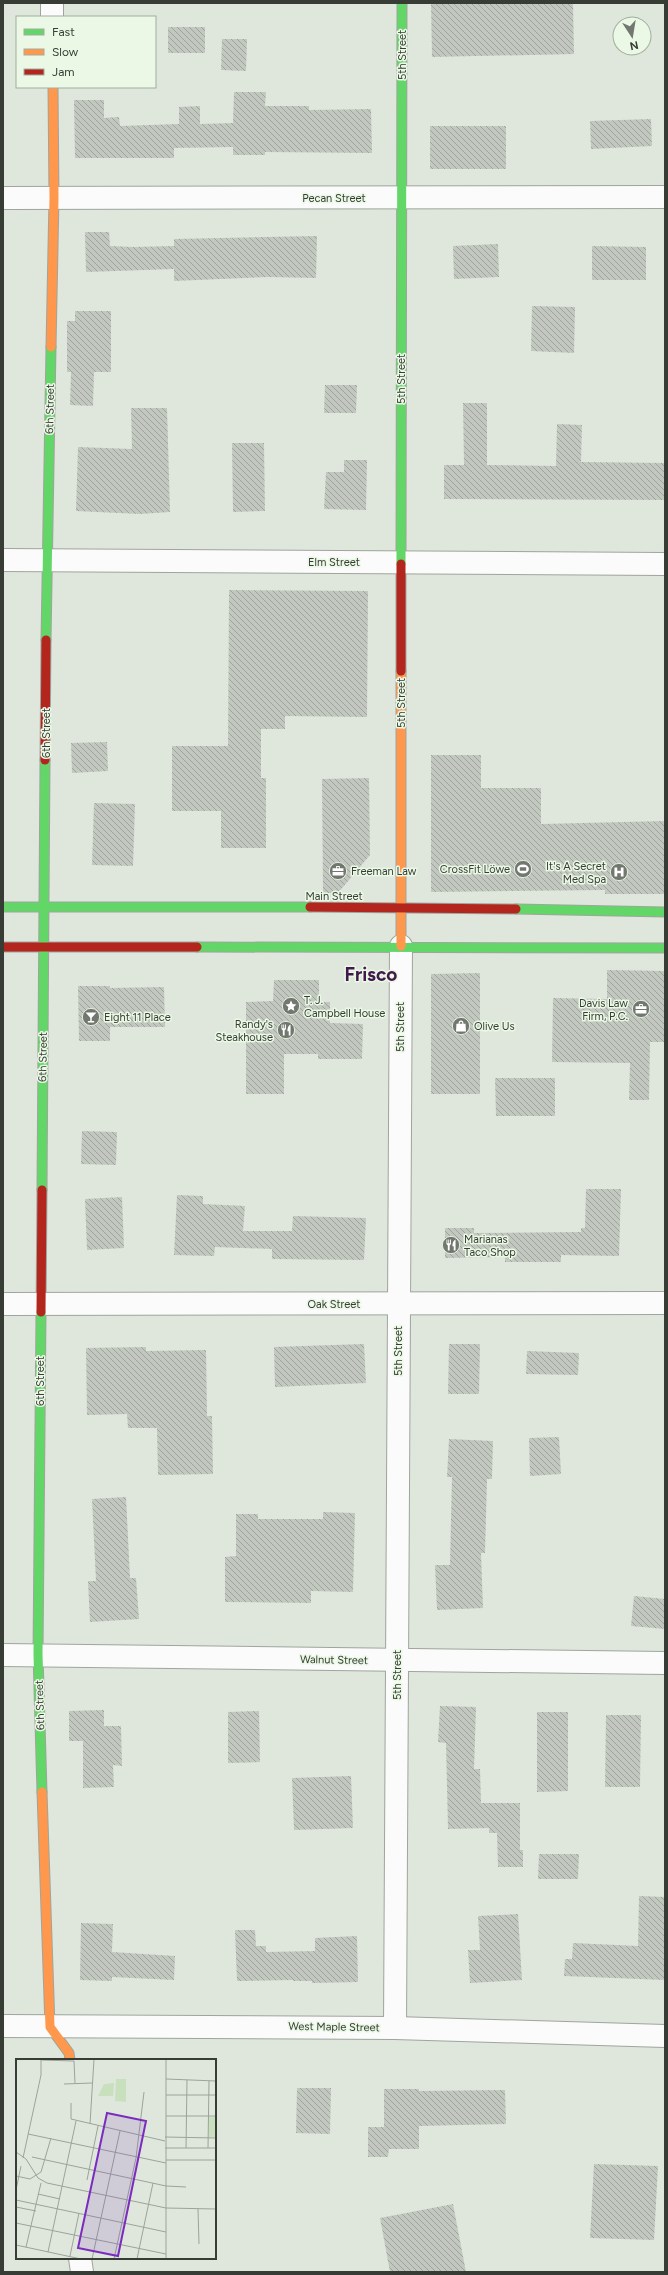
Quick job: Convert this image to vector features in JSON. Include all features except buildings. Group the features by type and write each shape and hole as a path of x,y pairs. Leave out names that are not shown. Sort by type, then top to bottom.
{"main road":[{"name":"5th Street","path":"401,946 402,3"},
{"name":"6th Street","path":"50,2027 38,1654 47,560 54,198 53,88"},
{"name":"Main Street","path":"3,907 401,907 665,912"},
{"path":"3,947 401,946 665,948"},
{"path":"50,2027 69,2052 70,2059"}],"street":[{"path":"52,3 52,16"},
{"name":"Pecan Street","path":"3,198 665,197"},
{"name":"Elm Street","path":"3,560 665,564"},
{"name":"5th Street","path":"394,2028 401,946"},
{"name":"Oak Street","path":"3,1304 665,1303"},
{"name":"Walnut Street","path":"3,1655 38,1654 397,1661 665,1663"},
{"name":"West Maple Street","path":"3,2026 394,2028 665,2036"},
{"path":"80,2259 82,2272"}],"traffic: fast":[{"path":"401,564 402,3"},
{"path":"46,640 51,347"},
{"path":"42,1190 45,760"},
{"path":"3,907 310,907"},
{"path":"516,909 665,912"},
{"path":"197,947 665,948"},
{"path":"41,1312 38,1654 42,1792"}],"traffic: slow":[{"path":"51,347 54,198 53,88"},
{"path":"401,671 401,946"},
{"path":"42,1792 50,2027 69,2053 70,2059"}],"traffic: jam":[{"path":"401,564 401,671"},
{"path":"45,760 46,640"},
{"path":"310,907 516,909"},
{"path":"3,947 197,947"},
{"path":"41,1312 42,1190"}],"place":[{"name":"CrossFit Löwe","path":"523,869"},
{"name":"Freeman Law","path":"338,871"},
{"name":"It's A Secret Med Spa","path":"619,872"},
{"name":"T. J. Campbell House","path":"291,1006"},
{"name":"Davis Law Firm, P.C.","path":"641,1009"},
{"name":"Eight 11 Place","path":"91,1017"},
{"name":"Olive Us","path":"461,1026"},
{"name":"Randy's Steakhouse","path":"286,1030"},
{"name":"Marianas Taco Shop","path":"451,1245"}],"district":[{"name":"Frisco","path":"371,974"}]}
